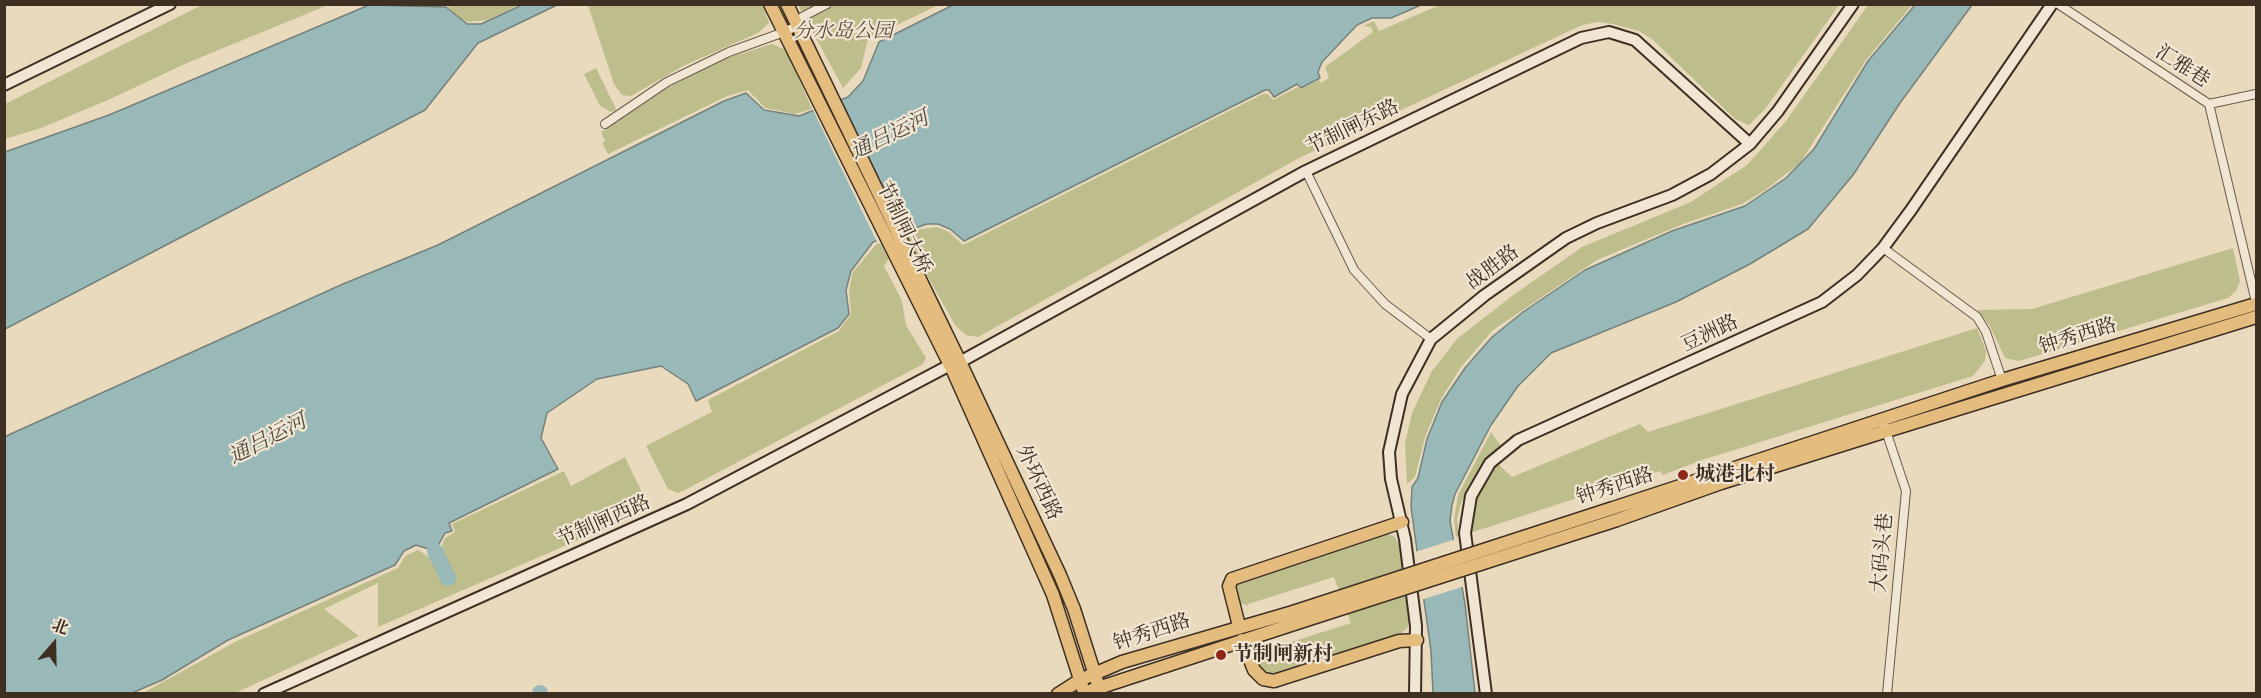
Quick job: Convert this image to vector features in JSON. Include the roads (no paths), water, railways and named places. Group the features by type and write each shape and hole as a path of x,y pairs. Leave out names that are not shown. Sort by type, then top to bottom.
{"main road":[{"path":"770,4 784,32"},
{"path":"787,4 797,26"},
{"name":"节制闸大桥","path":"797,26 921,297"},
{"name":"节制闸大桥","path":"784,32 921,297"},
{"name":"外环西路","path":"921,297 1060,575 1096,673 1100,690"},
{"name":"钟秀西路","path":"1080,690 1096,673 1239,626 1295,617 1617,520 1884,425 2002,380 2256,303"},
{"name":"钟秀西路","path":"1058,693 1100,690 1242,640 1295,617 1613,508 1884,425 2256,317"},
{"name":"外环西路","path":"955,364 1053,595 1080,690"},
{"path":"1239,626 1229,586 1232,579 1402,522"},
{"path":"1242,640 1254,670 1263,679 1274,681 1399,641 1417,640"}],"street":[{"path":"4,85 170,4"},
{"path":"605,124 667,82 695,67 797,26 802,17 827,4"},
{"name":"战胜路","path":"1415,693 1417,640 1402,522 1391,479 1389,452 1393,423 1402,394 1431,339 1485,295 1566,238 1597,223 1672,195 1711,174 1750,144 1779,111 1853,4"},
{"name":"豆洲路","path":"1486,693 1465,533 1471,496 1490,463 1518,440 1821,302 1857,275 1883,248 2052,4"},
{"name":"汇雅巷","path":"2058,4 2209,104 2256,303"},
{"name":"节制闸东路","path":"955,364 1306,171 1581,38 1609,32 1635,40 1750,144"},
{"path":"2209,104 2256,94"},
{"path":"1306,171 1354,270 1385,304 1431,339"},
{"path":"1883,248 1977,317 1986,332 2002,380"},
{"name":"节制闸西路","path":"264,693 687,504 955,364"},
{"name":"大码头巷","path":"1884,425 1906,491 1887,693"}],"water":[{"path":"369,5 446,7 467,24 481,24 522,5 557,5 478,43 425,110 5,329 5,152 109,115"},
{"name":"通吕运河","path":"953,5 1421,5 1391,18 1372,18 1357,25 1322,62 1318,72 1320,78 1301,88 1297,84 1274,97 1269,90 1265,90 964,241 950,229 938,224 927,224 873,242 851,271 846,290 849,314 838,328 696,401 688,384 661,366 597,379 547,413 541,438 558,469 449,523 452,531 445,533 435,551 416,545 404,551 395,565 228,640 162,680 132,693 5,693 4,437 343,284 438,245 724,101 746,93 764,110 799,116 848,97 863,81 879,42"},
{"path":"1915,5 1972,5 1900,103 1853,175 1808,229 1750,264 1676,302 1551,353 1518,386 1491,425 1455,494 1452,505 1450,521 1465,604 1475,693 1433,693 1431,651 1411,507 1412,487 1418,478 1427,439 1442,402 1465,368 1492,337 1523,312 1585,270 1672,231 1745,206 1786,178 1814,149 1868,61"}],"waterway":[{"path":"435,551 448,578"}],"place":[{"name":"城港北村","path":"1683,475"},
{"name":"节制闸新村","path":"1221,655"}],"park label":[{"name":"分水岛公园","path":"843,32"}]}
